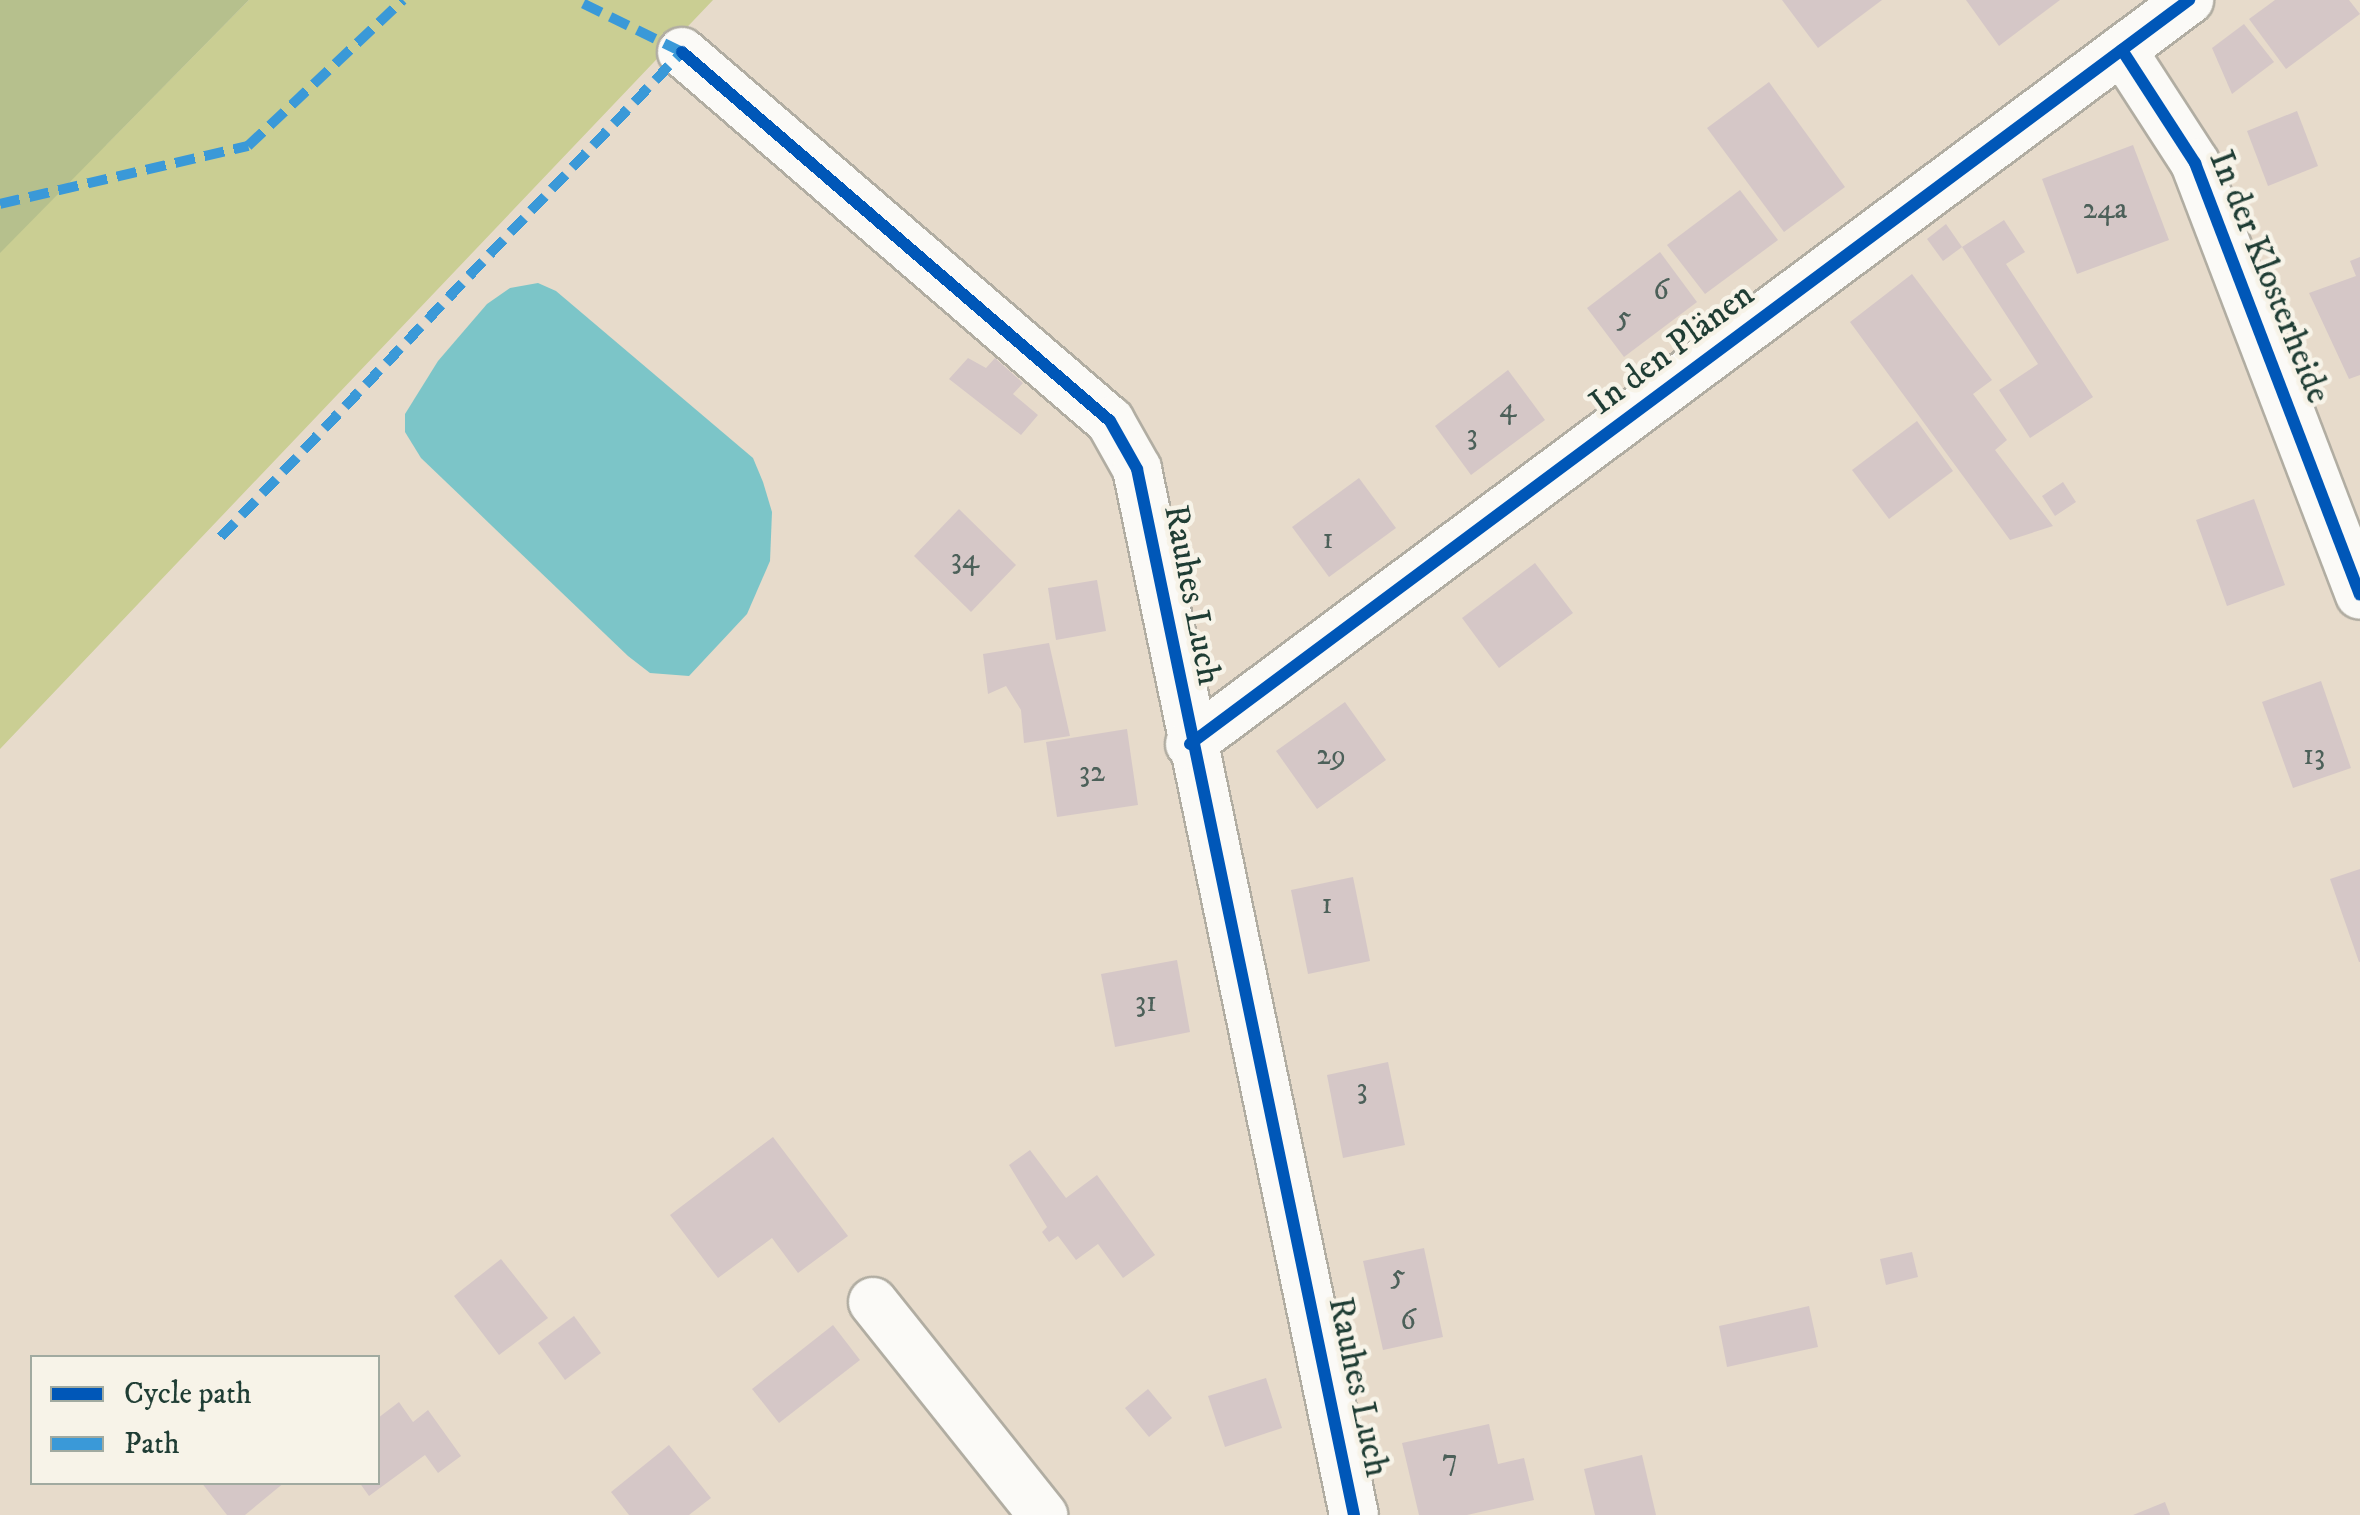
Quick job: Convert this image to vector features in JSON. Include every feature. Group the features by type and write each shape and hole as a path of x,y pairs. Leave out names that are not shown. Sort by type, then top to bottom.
{"street":[{"name":"In den Plänen","path":"1190,744 2189,0"},
{"name":"In der Klosterheide","path":"2122,50 2195,162 2360,594"},
{"name":"Rauhes Luch","path":"682,52 1110,422 1137,470 1190,744 1354,1515"},
{"path":"873,1302 1043,1515"}],"green space":[{"path":"0,0 106,145 249,0 713,0 0,749"},
{"path":"0,0 249,0 0,253"}],"water":[{"path":"538,283 556,291 753,458 763,482 772,512 770,561 747,614 689,676 650,673 628,656 421,458 405,432 405,414 438,361 487,304 510,288"}],"building":[{"path":"1782,0 1882,0 1818,48"},
{"path":"1966,0 2060,0 1999,46"},
{"path":"2275,0 2349,0 2360,14 2286,69 2249,19"},
{"path":"2244,24 2274,62 2232,94 2212,48"},
{"path":"1769,82 1845,187 1784,232 1707,128"},
{"path":"2297,111 2318,166 2268,186 2247,131"},
{"path":"2133,145 2169,240 2077,274 2042,179"},
{"path":"1740,190 1778,240 1705,294 1667,245"},
{"path":"2004,220 2025,252 2006,264 2093,397 2030,438 1999,390 2038,364 1962,247"},
{"path":"1946,224 1962,247 1943,261 1927,239"},
{"path":"1660,252 1697,302 1624,357 1587,308"},
{"path":"2360,257 2360,375 2349,379 2309,293 2356,276 2350,261"},
{"path":"1912,274 1992,380 1973,394 2007,440 1995,450 2053,526 2010,540 1850,322"},
{"path":"968,358 986,368 995,358 1023,383 1013,394 1038,415 1021,435 949,379"},
{"path":"1508,370 1545,420 1471,475 1435,426"},
{"path":"1917,421 1953,471 1889,519 1852,470"},
{"path":"1359,478 1396,528 1329,577 1292,527"},
{"path":"2063,482 2076,502 2055,516 2042,496"},
{"path":"2254,499 2285,585 2227,606 2196,520"},
{"path":"959,509 1016,565 971,612 914,556"},
{"path":"1535,563 1573,613 1499,668 1462,618"},
{"path":"1097,580 1106,631 1056,640 1048,588"},
{"path":"1049,643 1070,736 1024,743 1021,710 1006,686 988,694 983,654"},
{"path":"2321,681 2351,768 2293,788 2262,702"},
{"path":"1345,702 1386,760 1317,809 1276,751"},
{"path":"1127,729 1138,805 1057,817 1046,742"},
{"path":"2360,869 2360,962 2359,962 2330,879"},
{"path":"1353,877 1370,961 1308,974 1291,890"},
{"path":"1177,960 1190,1032 1115,1047 1101,974"},
{"path":"1388,1062 1405,1145 1343,1158 1327,1075"},
{"path":"773,1137 848,1236 798,1273 772,1238 718,1278 670,1215"},
{"path":"1030,1150 1066,1198 1097,1175 1155,1255 1123,1278 1098,1244 1076,1260 1058,1236 1049,1242 1042,1232 1047,1227 1009,1165"},
{"path":"1424,1248 1443,1337 1383,1350 1363,1261"},
{"path":"1912,1252 1918,1277 1886,1285 1880,1259"},
{"path":"501,1259 548,1318 499,1355 454,1296"},
{"path":"1809,1306 1818,1347 1727,1367 1719,1326"},
{"path":"574,1316 601,1353 565,1380 538,1343"},
{"path":"833,1325 860,1360 779,1423 752,1389"},
{"path":"1266,1378 1282,1428 1225,1447 1208,1396"},
{"path":"1148,1389 1172,1418 1149,1437 1125,1408"},
{"path":"399,1402 413,1422 428,1410 461,1456 438,1473 425,1455 369,1496 361,1485 380,1485 380,1416"},
{"path":"1489,1424 1498,1464 1524,1458 1534,1500 1467,1515 1419,1515 1402,1443"},
{"path":"669,1445 711,1498 689,1515 629,1515 611,1492"},
{"path":"1642,1455 1656,1515 1595,1515 1584,1469"},
{"path":"203,1485 281,1485 245,1515 227,1515"},
{"path":"2165,1502 2170,1515 2133,1515"}],"marked path":[{"path":"0,204 248,146 403,0"},
{"path":"221,537 682,52 576,0"}],"cycle path":[{"path":"1190,744 2189,0"},
{"path":"2122,50 2195,163 2360,594"},
{"path":"682,52 1110,421 1137,469 1354,1515"}]}
